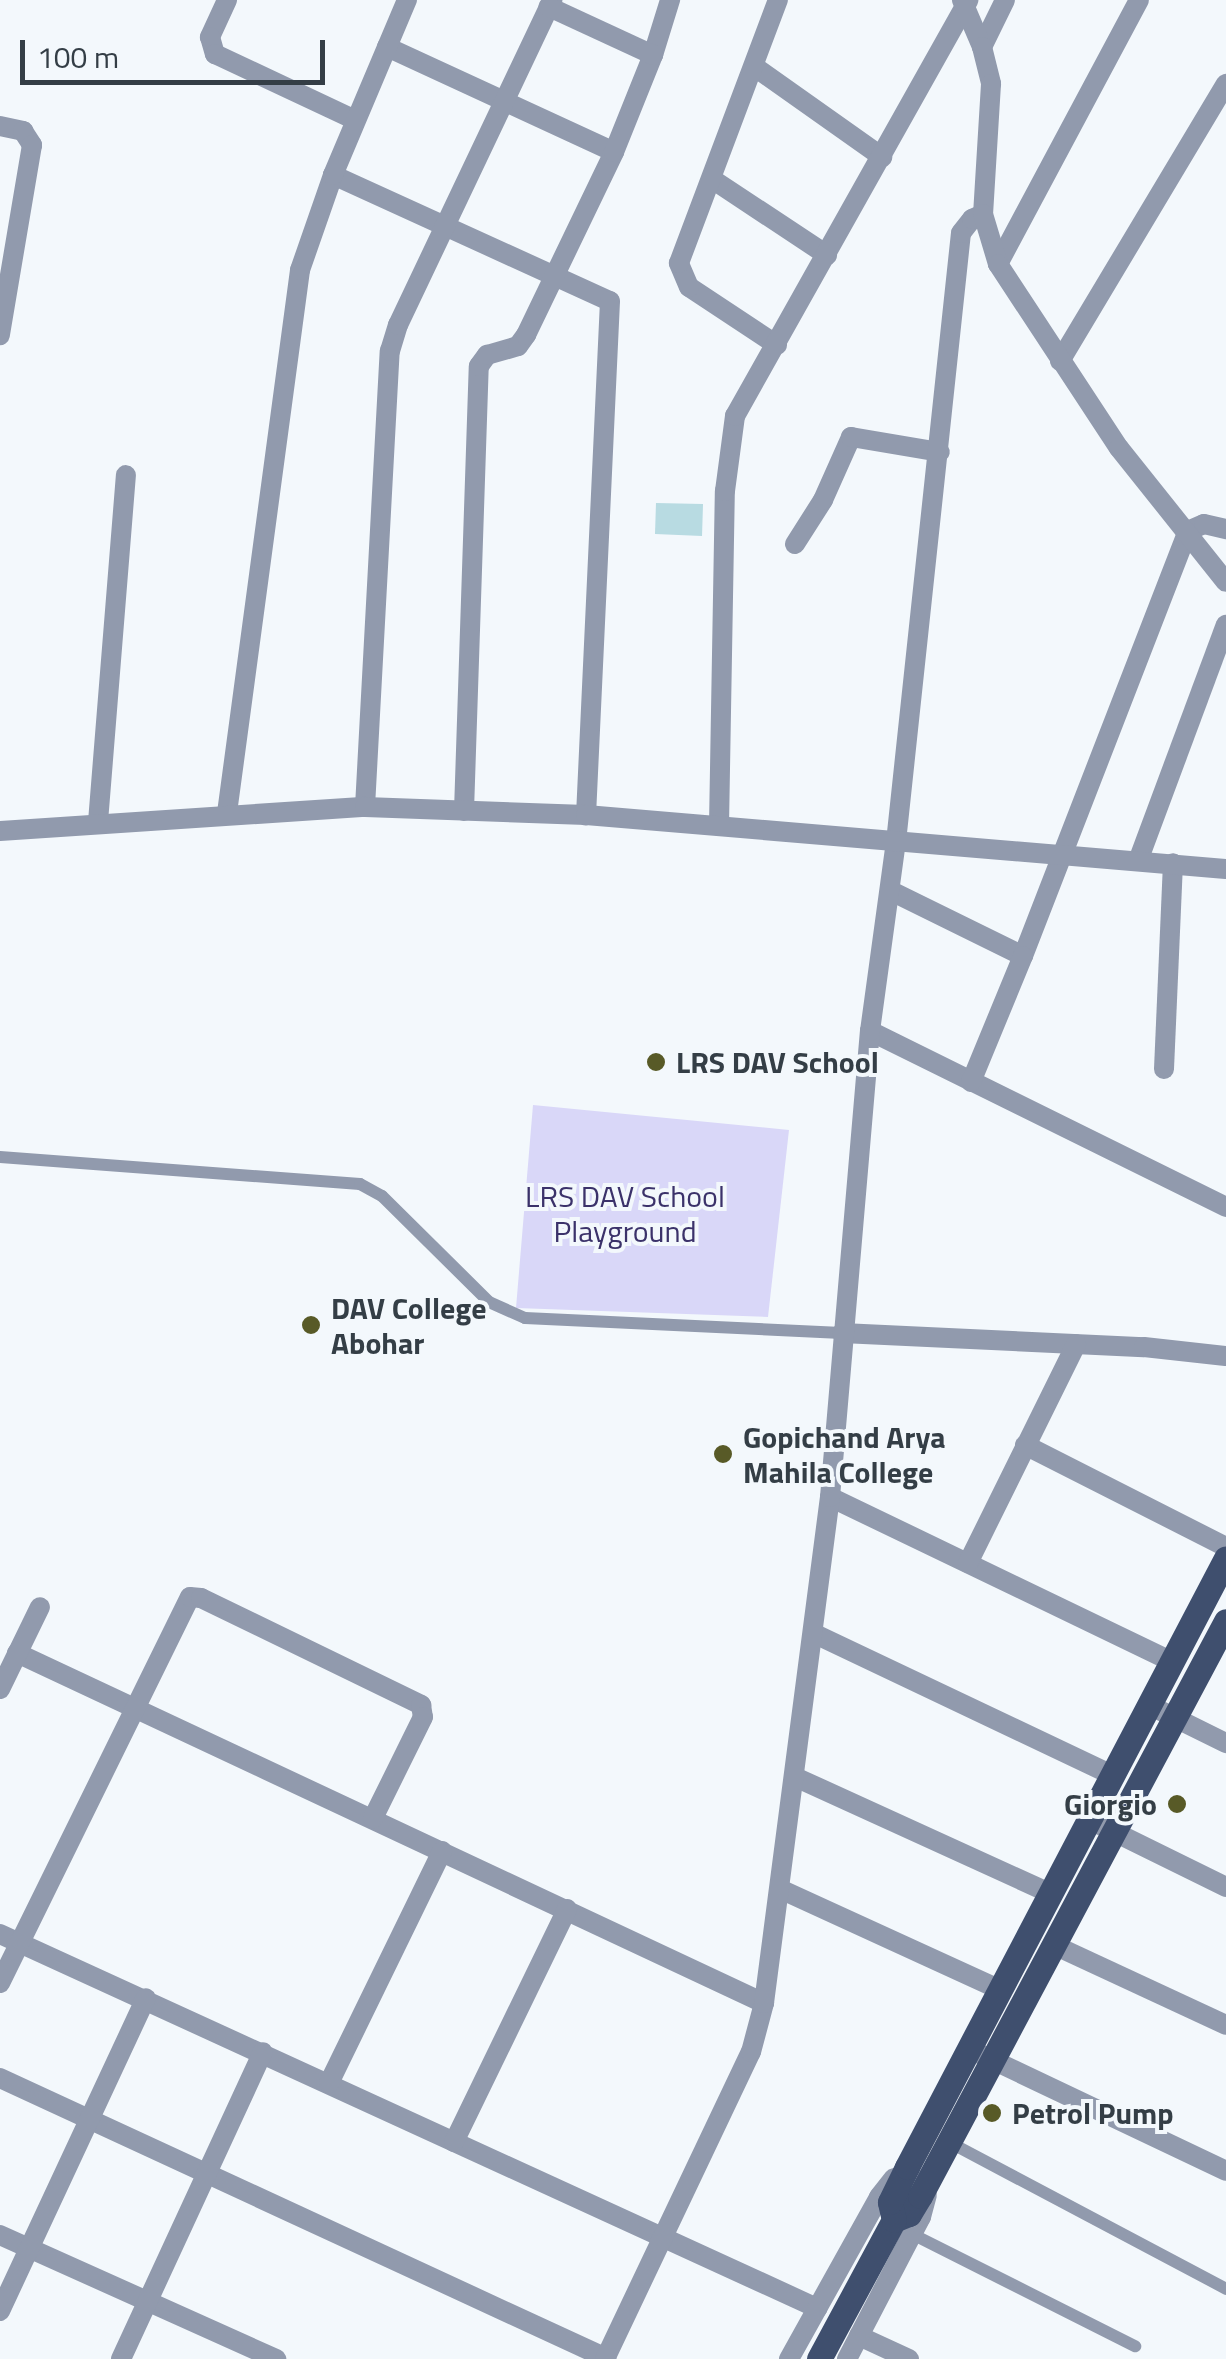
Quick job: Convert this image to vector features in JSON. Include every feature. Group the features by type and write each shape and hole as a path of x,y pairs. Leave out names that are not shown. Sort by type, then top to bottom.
{"main road":[{"path":"938,2136 970,2049 1171,1660 1218,1592 1226,1558"},
{"path":"818,2359 897,2230 890,2202 918,2172 938,2136 995,2061 1226,1621"}],"street":[{"path":"227,0 210,38 215,54 355,120"},
{"path":"227,812 300,270 333,175 406,0"},
{"path":"464,811 479,366 487,355 518,346 557,274 614,152 670,0"},
{"path":"777,345 683,280 679,263 778,0"},
{"path":"982,47 1005,0"},
{"path":"998,264 1139,0"},
{"path":"965,2 982,47 992,100 983,214 998,264 1119,448 1226,582"},
{"path":"719,826 725,490 732,426 965,2"},
{"path":"365,806 390,352 398,324 447,228 550,4 652,54"},
{"path":"388,46 614,152"},
{"path":"755,67 882,156"},
{"path":"1060,361 1226,84"},
{"path":"0,126 23,132 32,145 0,335"},
{"path":"333,175 605,296 613,306 586,815"},
{"path":"712,179 827,255"},
{"path":"0,2078 606,2358 751,2052 764,2003 815,1634 870,1031 896,842 961,234 972,218 983,214"},
{"path":"795,544 823,500 850,436 940,452"},
{"path":"98,822 126,475"},
{"path":"971,1082 1065,854 1188,531 1204,524 1226,529"},
{"path":"1138,861 1226,625"},
{"path":"0,831 227,812 365,806 586,815 1226,869"},
{"path":"1164,1070 1173,864"},
{"path":"890,891 1023,956"},
{"path":"870,1031 1226,1207"},
{"path":"842,1333 1076,1344 1226,1356"},
{"path":"968,1563 1076,1344"},
{"path":"1025,1445 1226,1547"},
{"path":"830,1497 1171,1660"},
{"path":"0,1983 10,1938 190,1597 202,1598 421,1704 423,1716 373,1818"},
{"path":"0,1689 40,1607"},
{"path":"815,1634 1112,1775"},
{"path":"17,1653 764,2003"},
{"path":"1149,1705 1226,1743"},
{"path":"795,1777 1050,1894"},
{"path":"1088,1818 1226,1887"},
{"path":"329,2083 442,1850"},
{"path":"780,1890 1001,1990"},
{"path":"454,2142 567,1909"},
{"path":"10,1938 817,2308"},
{"path":"1056,1946 1226,2026"},
{"path":"0,2311 146,1998"},
{"path":"970,2049 1226,2171"},
{"path":"121,2359 263,2052"},
{"path":"788,2359 879,2196 918,2172"},
{"path":"847,2359 860,2336 897,2230"},
{"path":"0,2235 276,2359"},
{"path":"860,2336 909,2359"}],"lane":[{"path":"0,1157 360,1184 382,1196 489,1302 524,1318 842,1333"},
{"path":"938,2136 1226,2289"},
{"path":"897,2230 1135,2346"}],"green space":[{"name":"LRS DAV School Playground","path":"533,1105 789,1130 768,1317 516,1308"}],"building":[{"path":"656,503 703,504 702,536 655,534"}],"place":[{"name":"LRS DAV School","path":"656,1062"},
{"name":"DAV College Abohar","path":"311,1325"},
{"name":"Gopichand Arya Mahila College","path":"723,1454"},
{"name":"Giorgio","path":"1177,1804"},
{"name":"Petrol Pump","path":"992,2113"}]}
